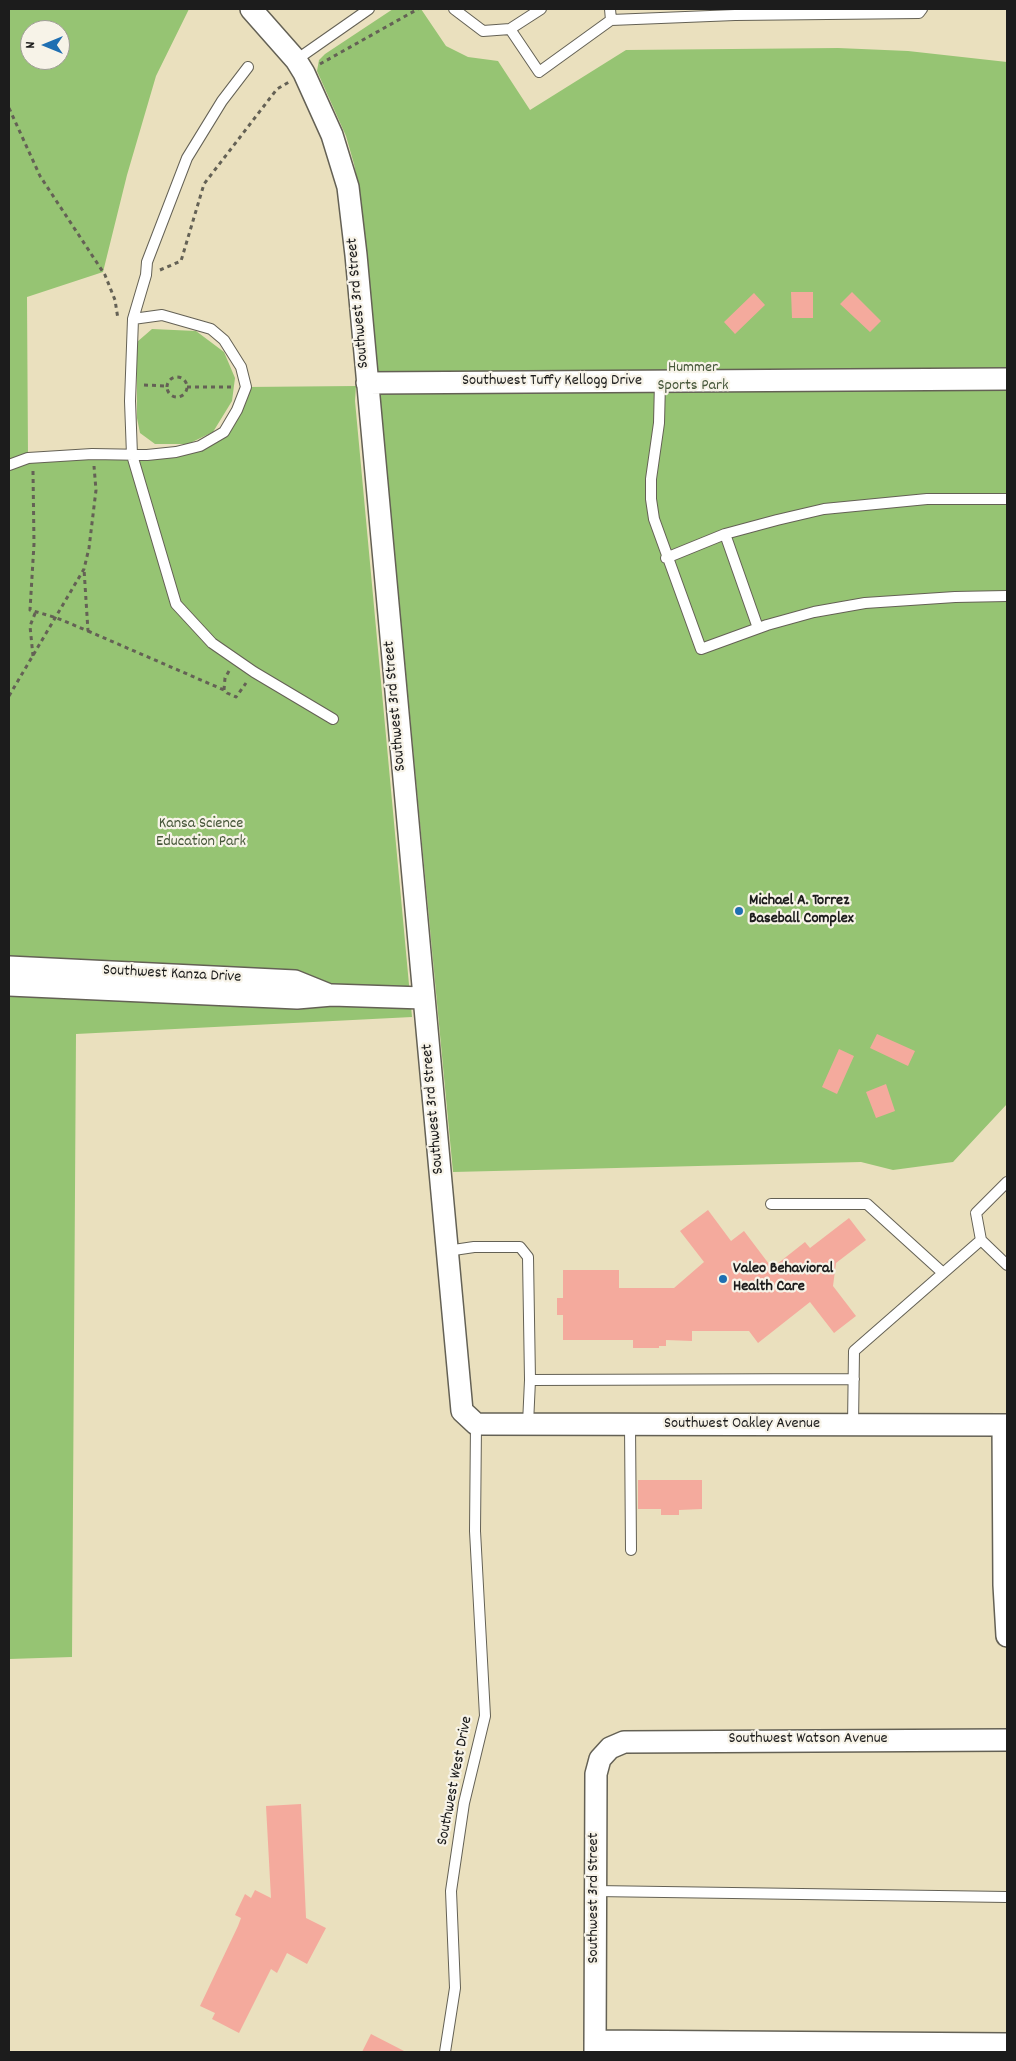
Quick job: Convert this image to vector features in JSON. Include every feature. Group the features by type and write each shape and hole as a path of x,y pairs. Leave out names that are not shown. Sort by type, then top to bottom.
{"street":[{"name":"Southwest 3rd Street","path":"251,9 300,66 332,135 348,187 462,1411 476,1424"},
{"name":"Southwest Tuffy Kellogg Drive","path":"367,384 1007,379"},
{"name":"Southwest Kanza Drive","path":"9,967 295,981 332,995"},
{"name":"Southwest Kanza Drive","path":"9,985 297,998 332,995 423,998"},
{"name":"Southwest Oakley Avenue","path":"476,1424 1005,1425"},
{"path":"1005,1425 1007,1636"},
{"name":"Southwest Watson Avenue","path":"610,1748 624,1742 1007,1740"},
{"name":"Southwest 3rd Street","path":"595,2047 596,1774 600,1759 610,1748"},
{"path":"595,2047 1007,2044"}],"lane":[{"path":"300,66 369,9"},
{"path":"454,9 483,31 510,29 541,9"},
{"path":"610,9 611,20"},
{"path":"510,29 539,72 611,20 735,15 919,12 922,9"},
{"path":"248,67 222,100 187,158 147,262 146,275 134,319 130,401 132,455 176,604 212,643 254,672 333,720"},
{"path":"9,465 33,458 92,454 132,455 176,452 200,446 224,432 237,410 246,387 241,367 224,340 210,329 162,315 134,319"},
{"path":"660,382 659,423 651,479 654,520 666,558 701,649 758,628 814,612 865,603 946,597 1007,596"},
{"path":"666,558 725,534 824,509 927,499 1007,499"},
{"path":"725,534 758,628"},
{"path":"1007,1182 976,1213 981,1240 1007,1265"},
{"path":"771,1204 867,1204 944,1273"},
{"path":"853,1425 854,1351 981,1240"},
{"path":"447,1251 474,1247 520,1247 528,1257 530,1380 528,1424"},
{"path":"530,1380 854,1379"},
{"name":"Southwest West Drive","path":"445,2052 455,1988 451,1891 464,1803 485,1716 475,1531 476,1424"},
{"path":"630,1424 631,1550"},
{"path":"595,1891 1007,1897"}],"path":[{"path":"146,275 181,262 204,184 277,89 300,66 418,9"},
{"path":"9,108 40,176 105,275 115,300 118,320"},
{"path":"177,376 184,379 187,387 185,395 177,398 170,394 166,386 170,379 177,376"},
{"path":"142,385 166,386"},
{"path":"187,387 246,387"},
{"path":"9,696 57,618 84,569 89,548 96,490 92,454"},
{"path":"33,458 34,544 30,610 57,618 224,690 236,697 254,672"},
{"path":"84,569 88,632"},
{"path":"33,656 30,626 36,611"},
{"path":"224,690 224,678 236,659"}],"green space":[{"name":"Kansa Science Education Park","path":"9,9 189,9 156,76 127,175 103,272 27,297 28,458 176,452 224,432 246,387 356,386 355,401 412,1017 76,1034 72,1657 9,1659"},
{"name":"Hummer Sports Park","path":"393,9 421,9 446,46 468,57 498,61 530,110 626,50 838,48 908,51 1007,62 1007,1104 953,1162 893,1170 861,1162 453,1172 361,199 346,136 317,71 319,60 325,54"},
{"path":"152,329 196,331 224,352 235,378 232,401 213,432 188,444 155,444 140,433 137,418 137,342"}],"building":[{"path":"791,292 813,292 813,318 792,318"},
{"path":"852,292 881,321 870,332 840,304"},
{"path":"754,293 765,305 735,334 724,322"},
{"path":"877,1034 915,1051 908,1066 870,1048"},
{"path":"839,1049 854,1056 837,1094 822,1087"},
{"path":"886,1084 895,1111 876,1118 866,1092"},
{"name":"Valeo Behavioral Health Care","path":"708,1210 731,1241 744,1231 772,1268 805,1242 810,1248 849,1218 866,1240 836,1263 833,1286 856,1316 834,1333 810,1302 758,1343 749,1331 692,1331 692,1341 666,1340 666,1346 659,1346 659,1348 633,1348 633,1340 563,1340 563,1315 557,1315 557,1298 563,1298 563,1270 619,1270 619,1288 674,1288 704,1262 680,1231"},
{"path":"638,1480 702,1480 702,1509 679,1510 679,1515 661,1515 661,1509 638,1509"},
{"path":"301,1804 306,1918 326,1928 307,1964 287,1953 277,1973 271,1969 239,2033 212,2019 215,2013 200,2006 238,1926 241,1918 235,1915 245,1894 251,1898 255,1890 271,1898 266,1806"},
{"path":"371,2034 406,2052 362,2052"}],"place":[{"name":"Michael A. Torrez Baseball Complex","path":"739,911"},
{"name":"Valeo Behavioral Health Care","path":"723,1279"}]}
